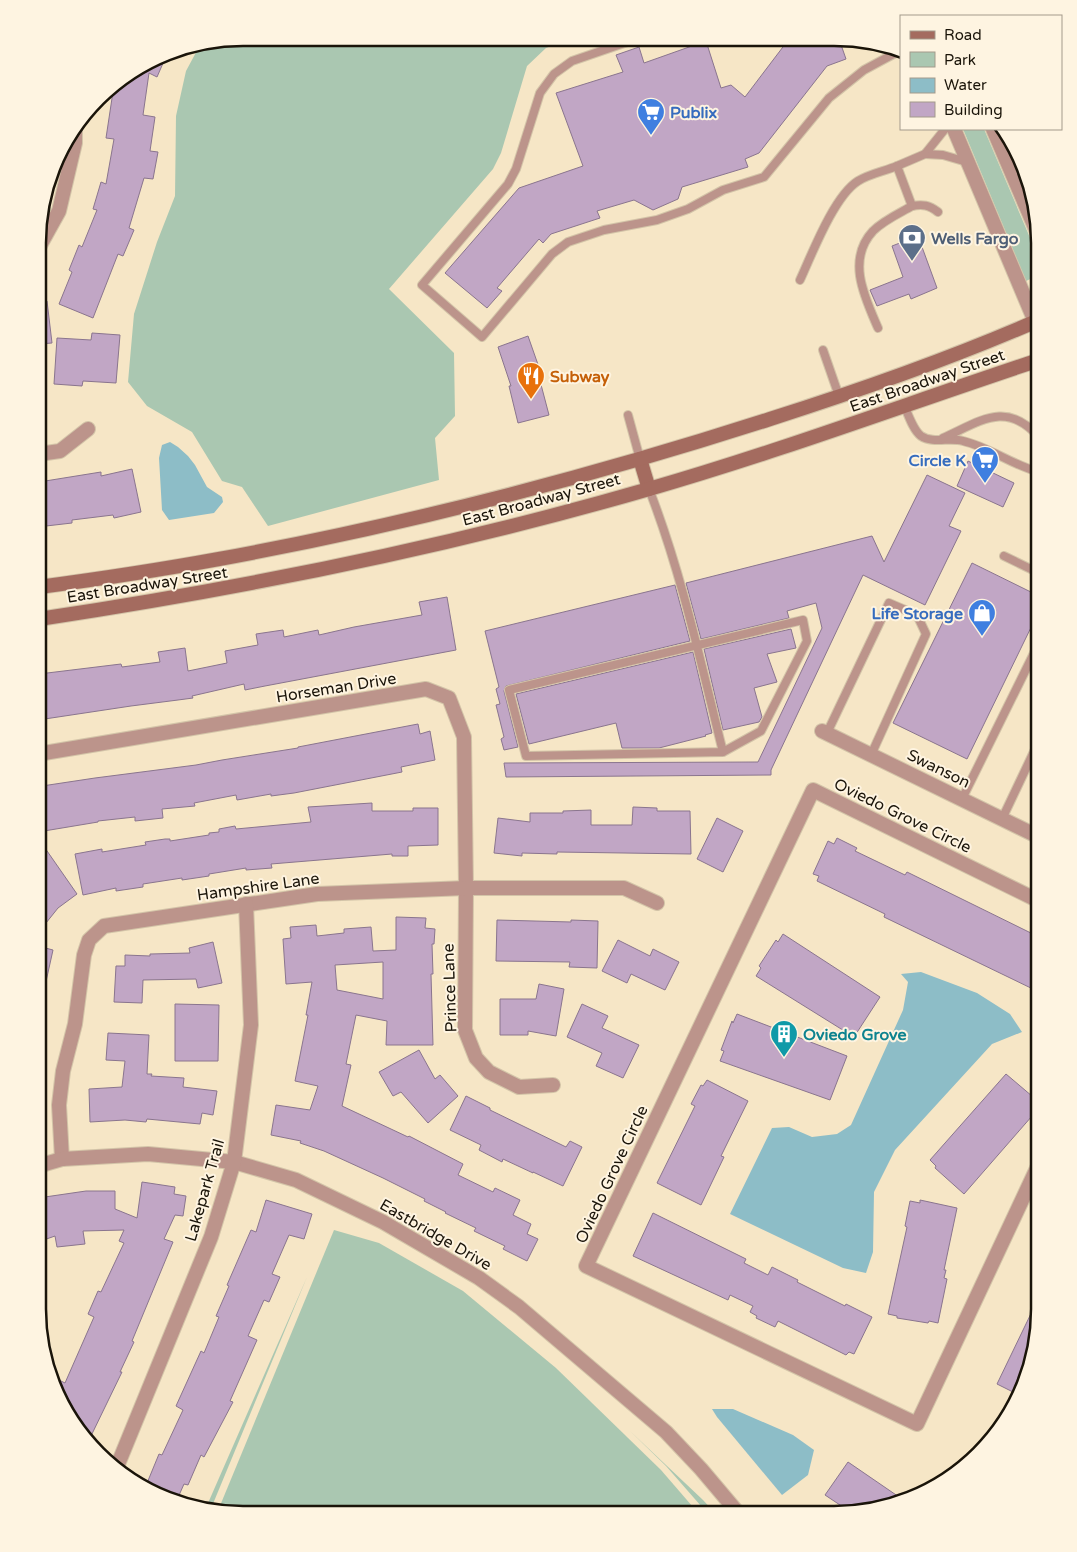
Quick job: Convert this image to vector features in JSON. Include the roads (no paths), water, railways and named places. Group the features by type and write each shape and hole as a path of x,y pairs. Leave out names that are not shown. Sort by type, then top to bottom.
{"main road":[{"name":"East Broadway Street","path":"46,587 164,568 303,542 495,498 640,460 839,396 1031,327"},
{"name":"East Broadway Street","path":"46,618 222,590 444,543 649,489 756,456 1031,363"},
{"path":"640,460 649,489"}],"street":[{"path":"954,130 1031,308"},
{"path":"993,130 1028,211"},
{"path":"47,233 59,211 75,141"},
{"path":"46,453 60,451 88,429"},
{"name":"Horseman Drive","path":"46,753 426,690 449,698 464,737 466,888"},
{"name":"Swanson","path":"825,732 1031,833"},
{"name":"Oviedo Grove Circle","path":"1031,898 813,790 586,1266 917,1424 1031,1181"},
{"name":"Hampshire Lane","path":"62,1158 59,1105 63,1071 75,1024 84,955 89,940 104,926 317,894 466,888 624,888 657,903"},
{"name":"Prince Lane","path":"466,888 465,1030 476,1058 489,1072 519,1087 553,1085"},
{"name":"Lakepark Trail","path":"119,1462 211,1237 234,1162 251,1025 246,904"},
{"name":"Eastbridge Drive","path":"46,1163 62,1158 148,1154 234,1162 296,1180 383,1222 479,1278 519,1307 666,1432 732,1506"}],"lane":[{"path":"616,46 572,61 554,74 540,93 516,168 508,184 422,285 482,337 552,254 568,242 604,230 657,220 688,209 723,190 764,177 829,98 864,70 891,55"},
{"path":"925,154 944,130"},
{"path":"800,280 828,222 847,192 858,182 925,154 943,155 967,162"},
{"path":"897,166 912,206"},
{"path":"878,328 864,295 860,277 859,260 863,246 873,231 912,206 930,206 938,212"},
{"path":"823,350 839,396"},
{"path":"904,405 919,434 929,440 956,436 991,417 1003,415 1018,420 1031,428"},
{"path":"628,415 640,460"},
{"path":"956,436 1014,464 1031,469"},
{"path":"649,489 661,519 724,752"},
{"path":"1004,556 1031,569"},
{"path":"825,732 889,603 917,614 926,634 870,754"},
{"path":"803,620 807,640 761,731 724,752 526,756 509,690 803,620"},
{"path":"962,799 1031,659"},
{"path":"1002,819 1031,757"}],"water":[{"path":"170,442 188,456 207,487 222,497 223,502 214,513 169,520 162,510 159,458 162,445"},
{"path":"921,972 977,993 1010,1014 1022,1032 992,1044 895,1150 874,1192 873,1252 866,1273 843,1268 730,1214 772,1128 789,1127 812,1137 837,1134 851,1125 903,1010 908,982 901,974"},
{"path":"712,1409 733,1409 793,1435 814,1450 808,1475 782,1495"}],"place":[{"name":"Publix","path":"651,136"},
{"name":"Wells Fargo","path":"912,262"},
{"name":"Subway","path":"531,400"},
{"name":"Circle K","path":"985,484"},
{"name":"Life Storage","path":"982,637"},
{"name":"Oviedo Grove","path":"784,1058"}]}
